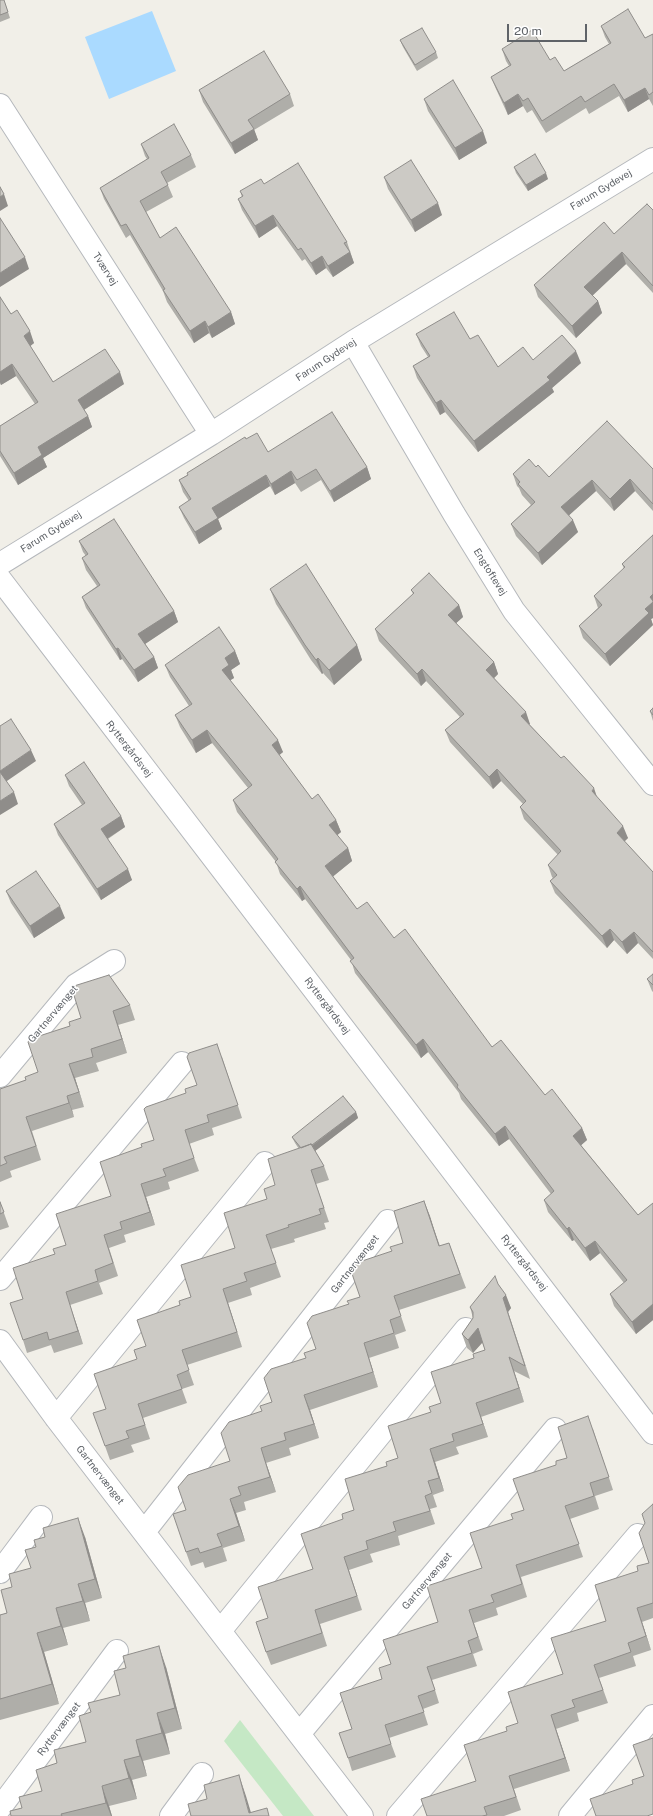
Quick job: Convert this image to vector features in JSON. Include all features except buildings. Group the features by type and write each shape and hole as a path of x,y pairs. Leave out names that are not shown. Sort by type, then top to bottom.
{"street":[{"name":"Tværvej","path":"0,105 211,434"},
{"name":"Farum Gydevej","path":"0,564 211,434 353,342 653,160"},
{"name":"Engtoftevej","path":"353,342 454,514 514,611 653,784"},
{"name":"Ryttergårdsvej","path":"0,579 653,1433"},
{"name":"Gartnervænget","path":"0,1076 76,985 114,961"},
{"path":"0,1279 182,1062"},
{"path":"56,1418 265,1163"},
{"name":"Gartnervænget","path":"144,1532 388,1221"},
{"path":"220,1631 466,1329"},
{"name":"Gartnervænget","path":"0,1341 56,1418 362,1816"},
{"name":"Gartnervænget","path":"299,1734 555,1429"},
{"path":"0,1572 41,1517"},
{"path":"398,1816 638,1535"},
{"name":"Ryttervænget","path":"0,1808 117,1651"},
{"path":"570,1816 653,1716"},
{"path":"171,1816 202,1774"}],"green space":[{"path":"240,1720 314,1816 283,1816 224,1741"}],"water":[{"path":"152,11 176,71 109,99 85,37"}]}
